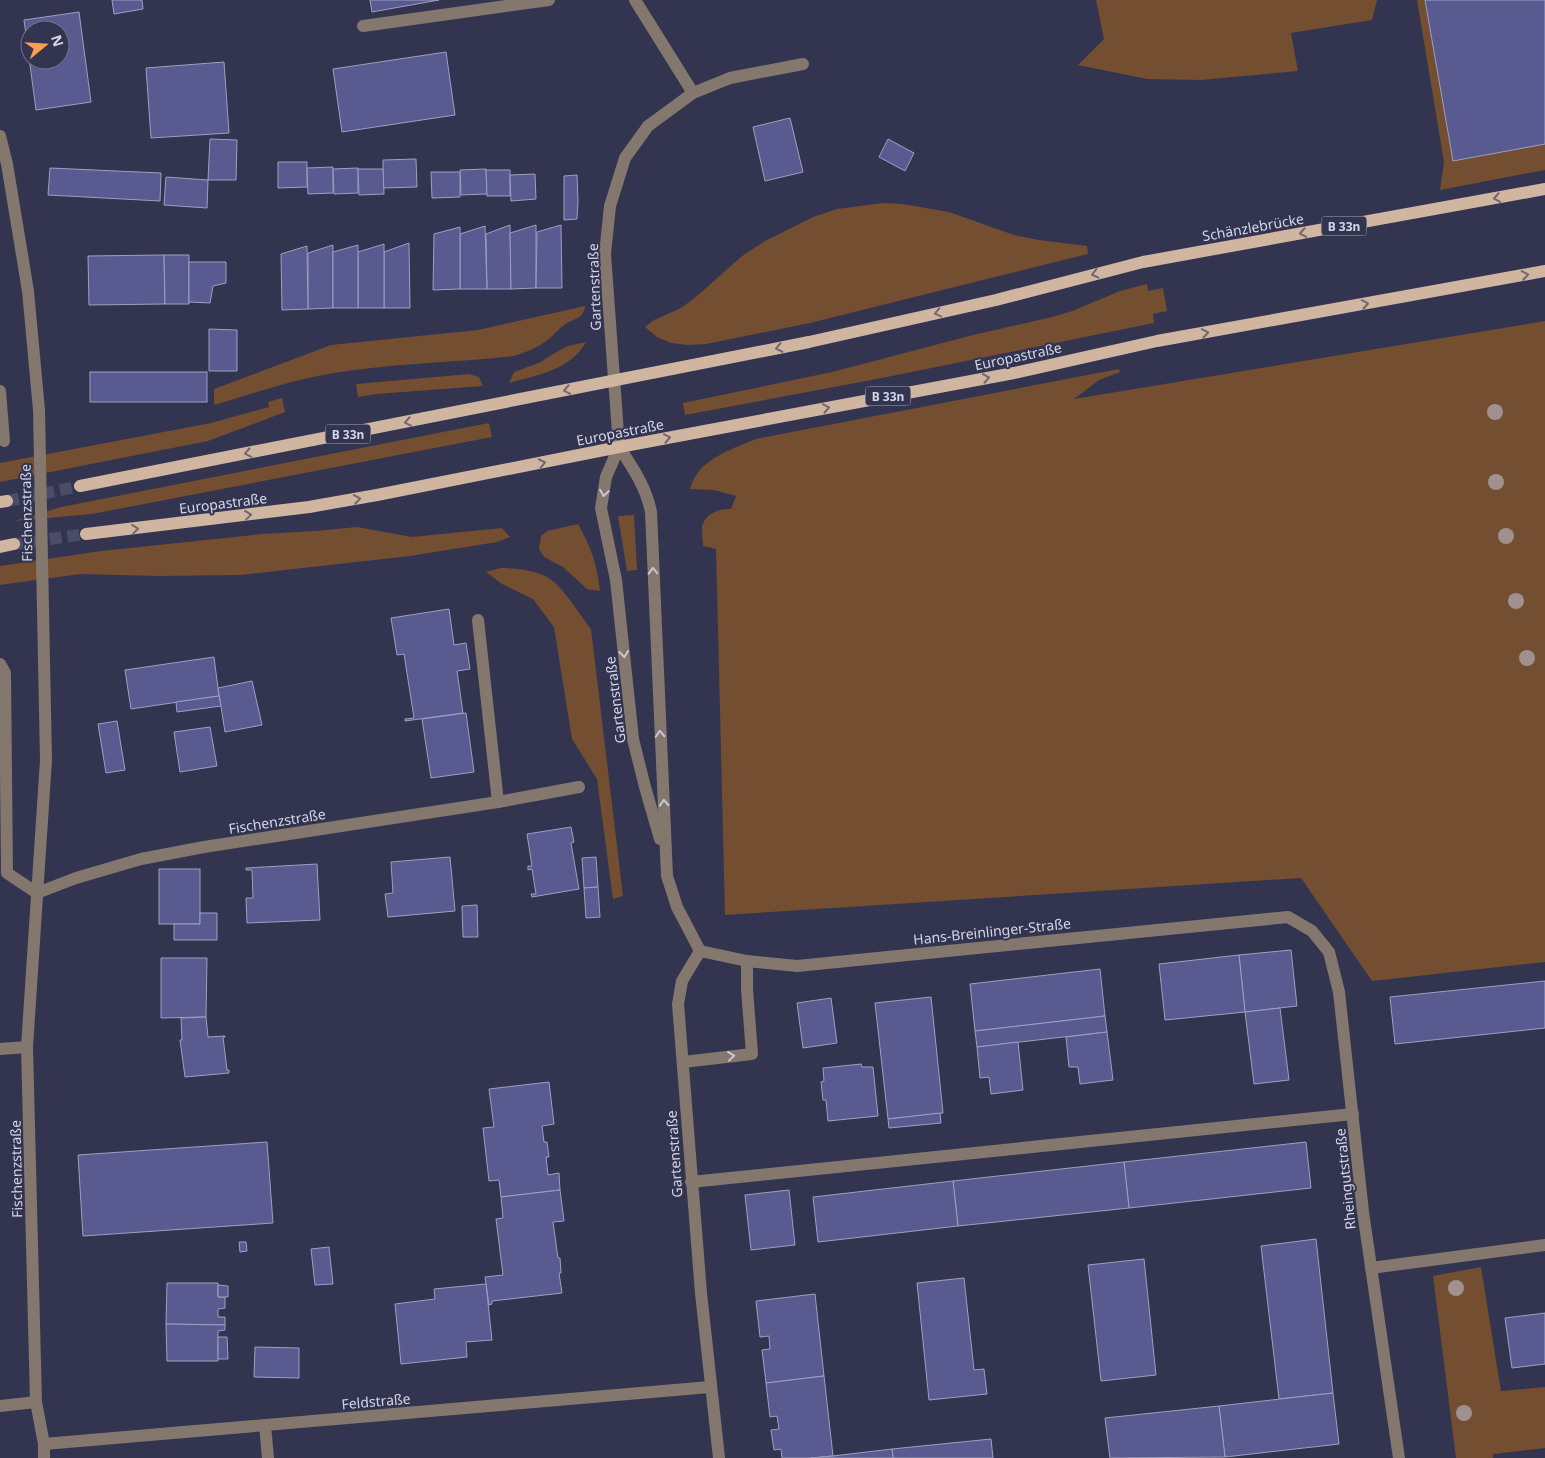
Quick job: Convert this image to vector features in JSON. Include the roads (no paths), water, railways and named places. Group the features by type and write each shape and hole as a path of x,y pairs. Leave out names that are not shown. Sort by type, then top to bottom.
{"main road":[{"name":"Schänzlebrücke","path":"615,380 828,338 996,300 1143,262 1545,189"},
{"name":"Europastraße","path":"86,534 309,507 1014,372 1157,341 1545,272"},
{"name":"B 33n","path":"80,486 615,380"},
{"path":"0,547 14,544"}],"street":[{"path":"363,26 550,0"},
{"path":"635,0 693,93"},
{"name":"Gartenstraße","path":"667,859 645,787 633,739 616,580 601,508 606,477 619,447 605,254 610,206 624,158 648,126 693,93 730,78 803,64"},
{"name":"Fischenzstraße","path":"0,136 28,291 39,410 46,760 36,893 28,1047 36,1402 44,1444 44,1458"},
{"path":"0,184 4,164"},
{"path":"0,391 4,441"},
{"name":"Gartenstraße","path":"619,447 638,474 650,503 667,876 678,907 700,951 682,981 678,1004 691,1182 710,1387 719,1458"},
{"path":"478,620 498,802"},
{"path":"0,664 5,673 7,873 36,893"},
{"name":"Fischenzstraße","path":"36,893 76,878 141,859 204,847 498,802 579,787"},
{"name":"Hans-Breinlinger-Straße","path":"700,951 747,961 797,966 1288,917"},
{"name":"Rheingutstraße","path":"1288,917 1312,931 1329,952 1339,992 1363,1212 1399,1458"},
{"path":"682,1062 752,1054 747,989 747,961"},
{"path":"0,1049 28,1047"},
{"path":"691,1182 1353,1114"},
{"path":"1371,1268 1545,1245"},
{"name":"Feldstraße","path":"44,1444 710,1387"},
{"path":"0,1406 36,1402"},
{"path":"265,1425 268,1458"}],"tunnel":[{"path":"7,501 80,486"},
{"path":"14,544 86,534"}]}
